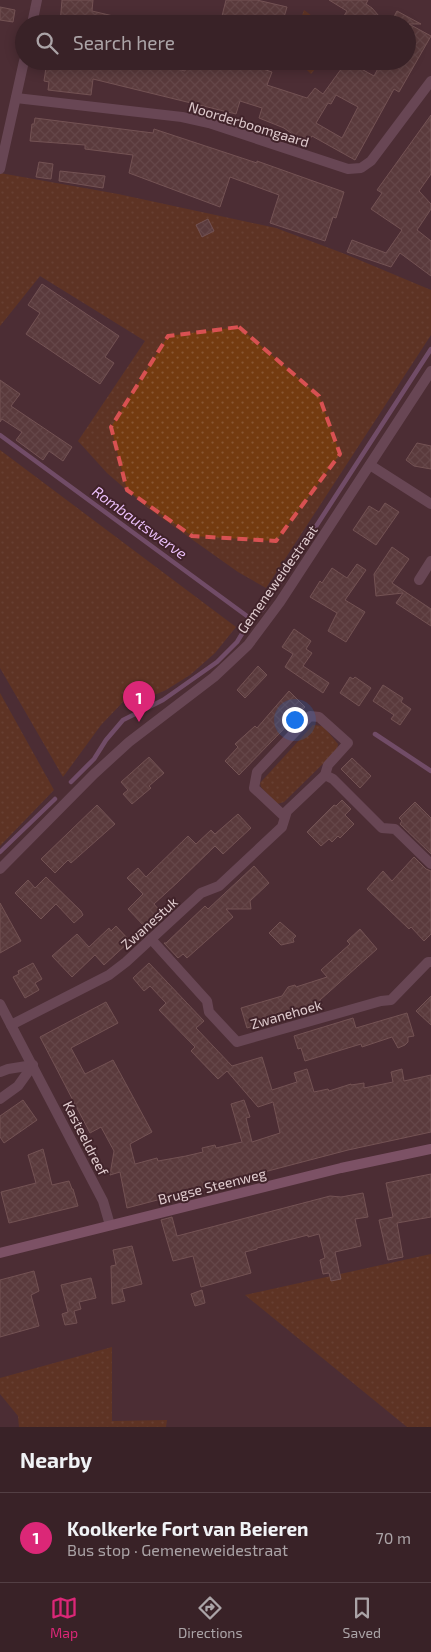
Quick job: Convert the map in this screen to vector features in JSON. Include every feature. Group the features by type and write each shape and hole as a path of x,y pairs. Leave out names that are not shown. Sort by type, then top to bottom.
{"main road":[{"name":"Brugse Steenweg","path":"0,1253 341,1168 431,1149"}],"street":[{"path":"34,15 37,0"},
{"path":"0,169 22,70"},
{"name":"Noorderboomgaard","path":"16,98 182,117 209,123 348,169 361,168 371,161 431,80"},
{"name":"Gemeneweidestraat","path":"0,869 94,774 129,742 214,677 248,645 280,602 431,371"},
{"path":"370,465 431,504"},
{"path":"419,580 431,562"},
{"name":"Zwanestuk","path":"11,1025 109,975 202,893 219,886 282,828 287,811 325,776 328,765 348,743 319,717 310,716 257,772 254,788 285,817"},
{"path":"325,776 333,779 382,828 395,829 431,864"},
{"name":"Zwanehoek","path":"151,939 207,1001 209,1012 237,1042 381,1001 391,1000 428,962 431,962"},
{"name":"Kasteeldreef","path":"0,1004 103,1201 110,1225"},
{"path":"0,1072 8,1068 33,1065"},
{"path":"0,1099 18,1086 33,1065"}],"highlighted area":[{"path":"239,327 319,396 340,454 276,541 192,536 127,490 111,427 168,336"}],"shaded area":[{"path":"304,10 311,15 302,15"},
{"path":"0,173 118,194 276,228 431,290 431,335 266,588 238,572 145,506 107,473 78,441 145,341 40,276 0,326"},
{"path":"0,450 236,627 215,653 190,675 166,690 138,702 123,702 101,725 63,777 0,668"},
{"path":"0,693 54,790 0,846"},
{"path":"313,725 323,726 338,744 337,750 284,802 277,804 261,787 260,783"},
{"path":"431,1254 431,1427 407,1427 245,1295"},
{"path":"112,1347 112,1421 167,1420 166,1427 19,1427 18,1416 0,1394 0,1378"}],"building":[{"path":"62,0 93,0 92,11 109,15 61,15"},
{"path":"226,0 257,0 287,7 285,15 222,15"},
{"path":"329,0 368,0 366,4 378,15 344,15 347,11"},
{"path":"0,7 15,10 13,22 0,20"},
{"path":"397,11 404,15 395,15"},
{"path":"416,28 431,36 416,62"},
{"path":"46,70 266,70 272,72 267,85 307,98 315,88 323,94 340,70 363,70 374,76 377,70 412,70 399,92 394,89 355,160 312,136 306,144 284,128 259,118 262,108 240,101 236,114 93,79 91,95 48,90 49,82 44,81","holes":["336,95 358,107 342,138 316,123 328,103 331,104"]},
{"path":"431,115 431,174 419,191 431,204 431,209 417,230 431,241 431,276 400,253 391,267 347,252 352,240 386,253 402,230 371,209 382,193 377,190"},
{"path":"35,118 153,133 154,129 257,163 257,161 344,192 336,218 333,217 325,241 270,223 279,195 230,177 220,207 129,173 133,155 85,149 85,145 30,141 32,124 34,124"},
{"path":"39,162 53,164 51,179 36,177"},
{"path":"60,171 105,176 103,188 59,181"},
{"path":"208,219 214,231 202,237 196,225"},
{"path":"42,284 119,336 105,357 114,363 100,384 26,334 40,313 28,305"},
{"path":"0,380 20,394 11,406 72,447 63,461 49,451 43,460 16,440 22,432 2,419 0,422"},
{"path":"417,443 431,446 431,469 414,466 406,460"},
{"path":"385,503 399,512 376,545 353,530 369,506 379,512"},
{"path":"392,547 409,559 392,583 431,609 431,626 396,603 403,593 376,596 374,574"},
{"path":"357,564 366,570 345,600 365,612 346,642 328,631 337,613 310,597 320,581 322,583 332,568 347,578"},
{"path":"294,629 311,641 306,649 312,653 303,666 329,683 323,693 285,667 293,654 282,647"},
{"path":"258,666 267,675 245,698 237,690"},
{"path":"350,677 353,679 355,677 371,688 359,706 340,693"},
{"path":"383,685 403,698 401,702 411,709 400,725 391,719 394,715 373,701"},
{"path":"289,691 305,707 239,775 225,761 238,747 235,744 255,726 257,728"},
{"path":"149,757 164,773 149,786 151,788 132,804 123,794 128,790 121,782"},
{"path":"352,758 371,776 360,788 341,769"},
{"path":"342,800 351,809 345,815 354,824 340,838 338,836 332,842 329,839 321,846 307,832 334,805 336,806"},
{"path":"415,802 431,818 431,854 400,824 402,821 399,818"},
{"path":"97,805 115,824 71,863 68,860 55,873 41,859"},
{"path":"238,814 251,828 223,854 215,846 154,904 160,911 145,927 128,909 143,894 127,878 138,868 146,877 188,836 196,844 211,830 215,834"},
{"path":"414,857 426,869 431,871 431,934 424,941 411,927 409,929 367,889 383,871 392,881"},
{"path":"254,866 269,883 250,901 251,909 226,909 233,917 187,958 183,954 178,958 164,943 205,906 208,909"},
{"path":"46,877 81,911 83,915 74,923 56,904 41,919 15,893 28,880 35,888"},
{"path":"0,903 21,941 0,953"},
{"path":"280,922 296,936 293,939 294,942 281,945 269,933"},
{"path":"116,926 130,941 104,965 95,955 72,977 52,956 77,934 89,947 109,928 111,931"},
{"path":"360,929 377,949 320,1000 322,1005 247,1028 241,1008 282,996 288,987 295,985 296,987 327,977 321,970 350,944 347,941"},
{"path":"33,963 42,979 35,983 39,990 25,998 13,977 19,974 18,971"},
{"path":"149,963 204,1021 196,1028 232,1066 262,1057 272,1090 297,1082 294,1073 307,1069 314,1092 328,1089 329,1091 351,1084 364,1083 364,1088 393,1082 391,1072 402,1069 404,1081 431,1075 431,1132 348,1150 127,1208 120,1172 110,1175 114,1151 101,1127 90,1133 40,1037 106,1002 118,1023 71,1048 85,1074 113,1060 152,1132 130,1144 135,1164 157,1158 158,1161 203,1152 202,1148 215,1145 216,1148 242,1142 231,1104 244,1100 250,1117 246,1118 252,1142 280,1133 273,1102 258,1107 227,1071 218,1079 191,1051 195,1047 159,1010 166,1003 150,986 144,991 133,978"},
{"path":"431,996 431,1025 416,1011"},
{"path":"407,1013 414,1036 408,1037 408,1042 398,1048 392,1037 362,1047 361,1044 305,1061 301,1048 298,1049 294,1036 353,1018 356,1028"},
{"path":"23,1100 37,1120 4,1143 0,1137 0,1116"},
{"path":"43,1149 52,1185 69,1181 78,1206 9,1223 1,1192 36,1183 28,1155"},
{"path":"431,1174 431,1217 397,1223 403,1257 388,1260 379,1220 393,1217 386,1183"},
{"path":"363,1193 368,1217 355,1219 361,1246 335,1252 341,1279 331,1281 329,1273 323,1274 320,1260 325,1258 319,1234 308,1237 308,1235 245,1252 251,1273 201,1287 193,1256 173,1261 161,1220 172,1217 177,1236 330,1196 341,1197"},
{"path":"132,1246 142,1284 122,1289 125,1301 112,1304 111,1266 116,1265 113,1250"},
{"path":"34,1271 39,1291 31,1295 39,1326 0,1337 0,1280"},
{"path":"91,1278 96,1298 79,1302 81,1309 74,1311 77,1323 65,1325 62,1314 68,1312 61,1285"},
{"path":"202,1290 205,1303 195,1306 191,1294"}],"waterway":[{"name":"Rombautswerve","path":"276,588 431,349"},
{"name":"Rombautswerve","path":"0,435 251,619 264,608"},
{"path":"71,782 94,759 106,740 123,720 163,700 217,662 237,642 251,619"},
{"path":"375,734 431,771"},
{"path":"0,852 55,799"}],"place":[{"name":"Koolkerke Fort van Beieren","path":"139,722"}]}
